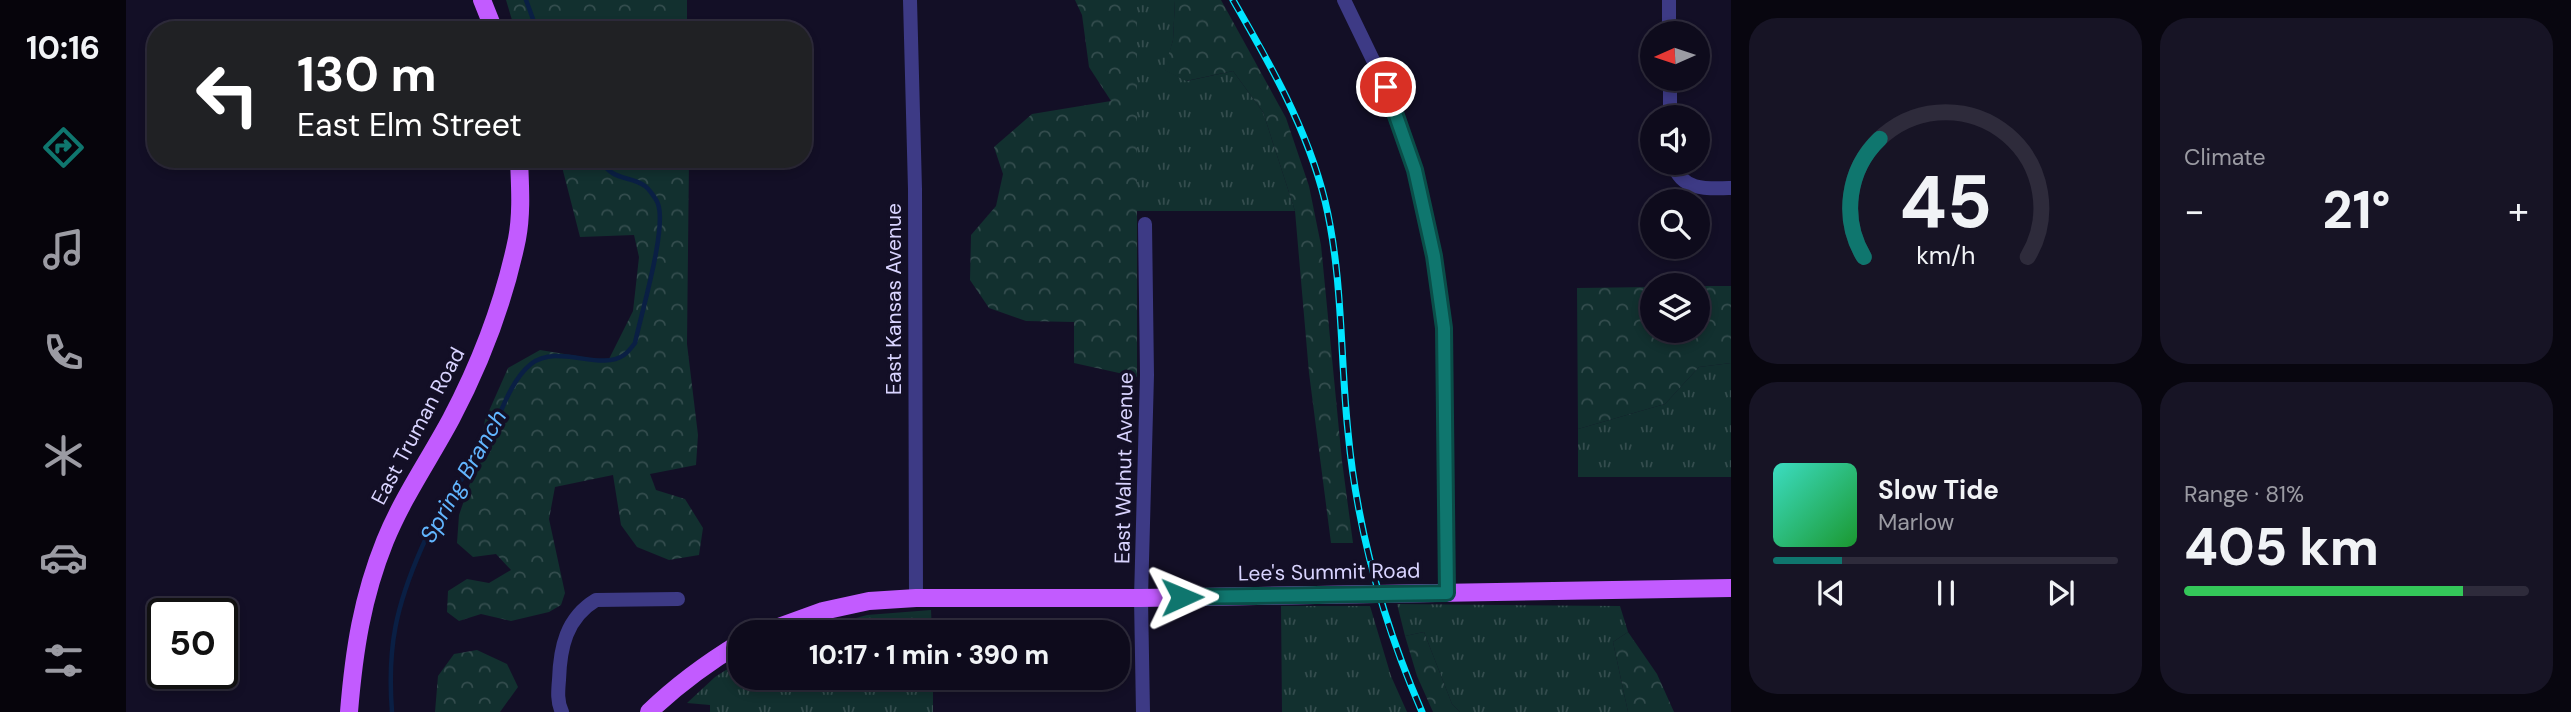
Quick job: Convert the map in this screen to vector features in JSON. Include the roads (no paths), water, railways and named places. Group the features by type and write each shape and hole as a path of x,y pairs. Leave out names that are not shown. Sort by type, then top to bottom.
{"main road":[{"path":"482,0 490,21"},
{"name":"East Truman Road","path":"349,712 356,642 366,598 384,543 400,507 451,419 483,352 500,306 517,238 519,168"},
{"name":"Lee's Summit Road","path":"798,620 823,611 869,601 916,598 1142,598 1731,588"},
{"path":"649,712 679,685 728,651"}],"street":[{"name":"East Kansas Avenue","path":"910,0 915,189 916,598"},
{"path":"1344,0 1386,87 1415,170 1434,256 1444,328 1447,593"},
{"path":"1669,0 1669,21"},
{"path":"1680,175 1698,189 1731,188"},
{"name":"East Walnut Avenue","path":"1143,712 1142,598 1147,375 1145,224"},
{"path":"562,712 558,690 562,647 570,626 584,607 596,600 678,599"}],"waterway":[{"name":"Spring Branch","path":"526,0 534,21"},
{"name":"Spring Branch","path":"392,712 392,647 400,608 413,568 437,513 482,452 515,382 531,364 542,358 566,356 603,361 624,355 635,343 656,251 660,216 658,204 645,186 616,175 607,168"}],"railway":[{"path":"1233,0 1274,72 1298,122 1325,201 1335,258 1345,403 1358,504 1384,610 1422,712"}]}
